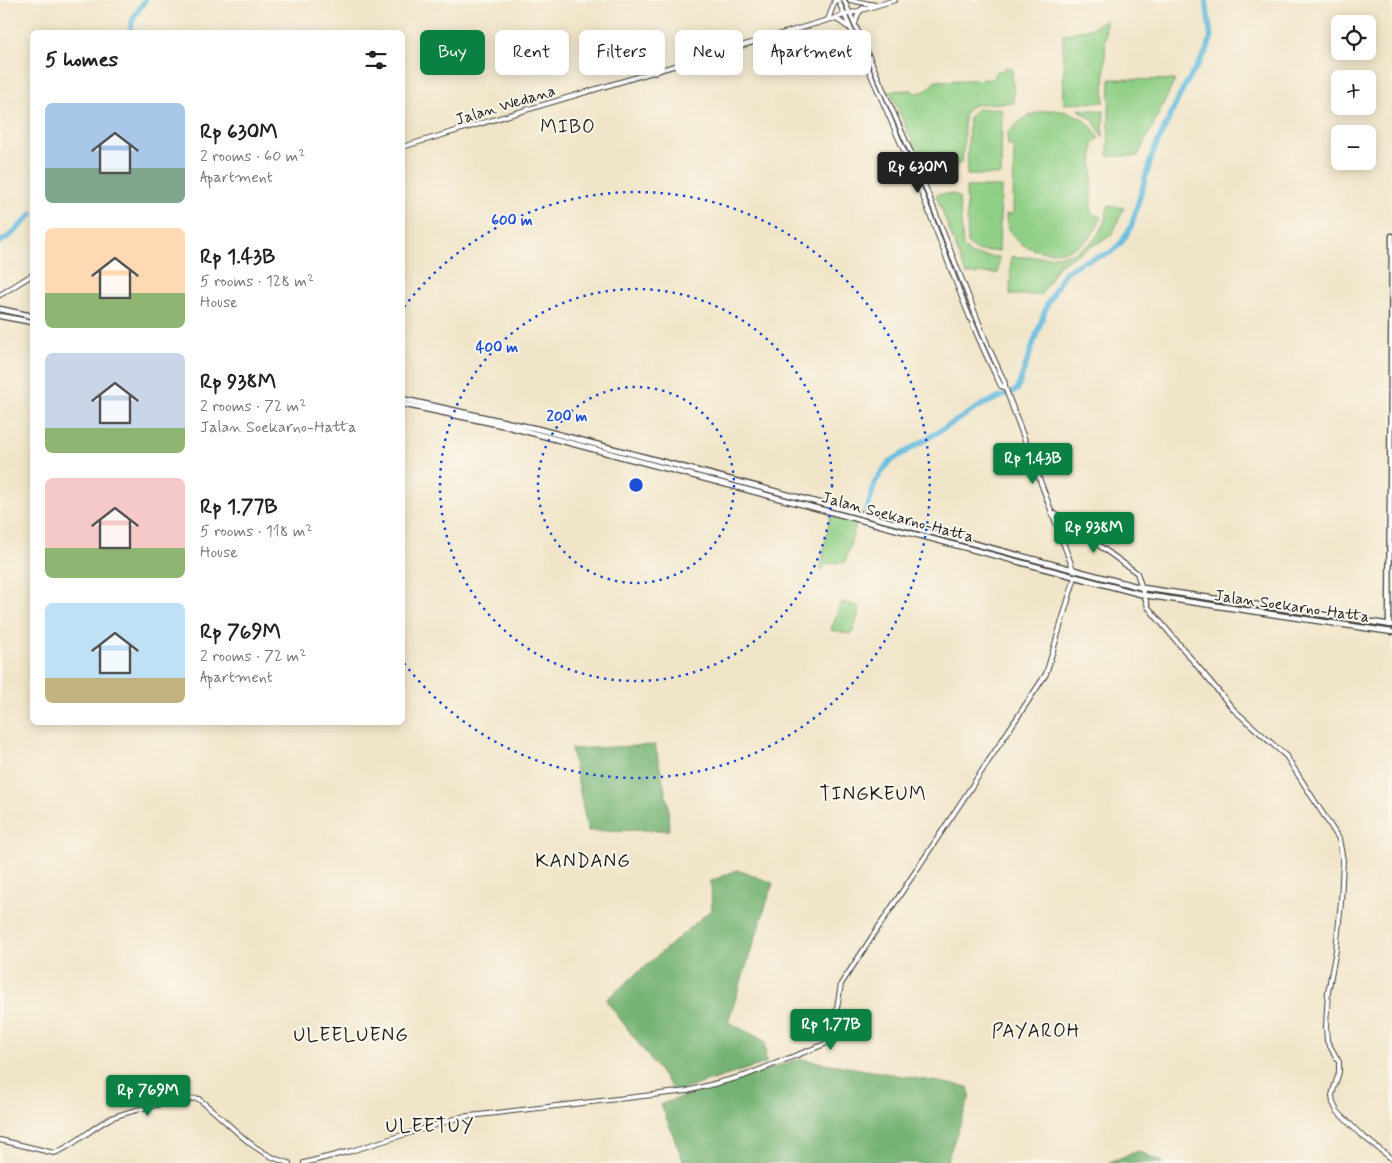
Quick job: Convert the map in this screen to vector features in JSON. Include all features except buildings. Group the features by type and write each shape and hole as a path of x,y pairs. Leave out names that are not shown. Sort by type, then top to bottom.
{"highway":[{"path":"1390,632 1392,236"},
{"path":"1,308 30,315"},
{"path":"0,316 30,322"},
{"name":"Jalan Soekarno-Hatta","path":"405,400 538,431 788,497 1025,560 1075,577 1144,595 1390,632"},
{"name":"Jalan Soekarno-Hatta","path":"405,405 538,431"},
{"name":"Jalan Soekarno-Hatta","path":"1025,560 1073,569 1143,588 1391,625"}],"main road":[{"path":"837,0 901,145 992,369 1001,386 1005,388"},
{"path":"837,0 830,20 838,20 850,29"},
{"path":"844,0 907,143 1005,383 1005,388 1054,513 1073,569"},
{"path":"850,0 875,5"},
{"name":"Jalan Wedana","path":"405,146 895,0"},
{"path":"855,24 858,14 863,8"},
{"path":"879,96 884,94"},
{"path":"901,145 907,143"},
{"path":"943,247 948,244"},
{"path":"0,295 30,276"},
{"path":"966,306 972,303"},
{"path":"1054,513 1138,573 1148,607 1234,710 1286,756 1340,839 1342,860 1341,902 1336,950 1328,992 1326,1026 1327,1041 1339,1062 1339,1072 1332,1095 1333,1103 1337,1111 1360,1134 1392,1159"},
{"path":"304,1163 351,1151 461,1117 698,1088 774,1065 825,1044 832,1038 835,1030 838,993 841,984 1046,674 1075,577"},
{"path":"0,1140 54,1153 62,1150 88,1131 115,1116 174,1101 197,1099 208,1106 255,1149 289,1163"}],"green space":[{"path":"1106,20 1104,102 1064,104 1063,35 1091,28"},
{"path":"1004,68 1012,68 1014,103 993,103 970,107 964,119 962,161 955,167 923,166 890,91 912,90 914,93 918,93 927,90 935,81 994,79 996,71 1004,71"},
{"path":"1110,79 1175,80 1138,156 1108,156"},
{"path":"1000,108 1002,111 1001,175 967,175 969,117 977,109"},
{"path":"1078,109 1104,111 1103,137 1093,120"},
{"path":"1051,110 1067,112 1080,117 1090,125 1099,138 1093,144 1091,213 1101,217 1095,230 1087,240 1076,247 1064,251 1050,252 1025,246 1015,238 1008,228 1006,214 1013,214 1014,146 1008,146 1007,134 1026,118"},
{"path":"966,187 1001,187 999,251 977,251 968,244"},
{"path":"954,194 959,198 963,246 971,255 999,257 998,273 966,274 936,195"},
{"path":"1108,206 1124,208 1112,235 1058,265 1041,295 1010,295 1011,257 1059,256 1085,247 1096,238 1103,224"},
{"path":"830,516 857,521 845,562 830,563 820,571"},
{"path":"841,602 861,607 852,634 831,630"},
{"path":"655,745 668,804 669,830 588,831 571,749"},
{"path":"737,870 773,883 728,1022 765,1041 766,1063 675,1092 606,1000 712,909 711,881"},
{"path":"800,1059 968,1087 970,1096 946,1163 684,1163 661,1104"},
{"path":"1138,1151 1164,1163 1109,1163 1109,1162"}],"waterway":[{"path":"130,30 133,19 145,0"},
{"path":"866,515 875,482 889,462 982,405 1017,390 1047,305 1064,273 1082,262 1110,253 1121,243 1131,227 1153,152 1183,89 1207,50 1211,38 1206,0"},
{"path":"0,242 12,234 30,216"}],"district":[{"name":"MIBO","path":"568,126"},
{"name":"TINGKEUM","path":"873,793"},
{"name":"KANDANG","path":"583,860"},
{"name":"PAYAROH","path":"1036,1030"},
{"name":"ULEELUENG","path":"351,1034"},
{"name":"ULEETUY","path":"430,1125"}]}
